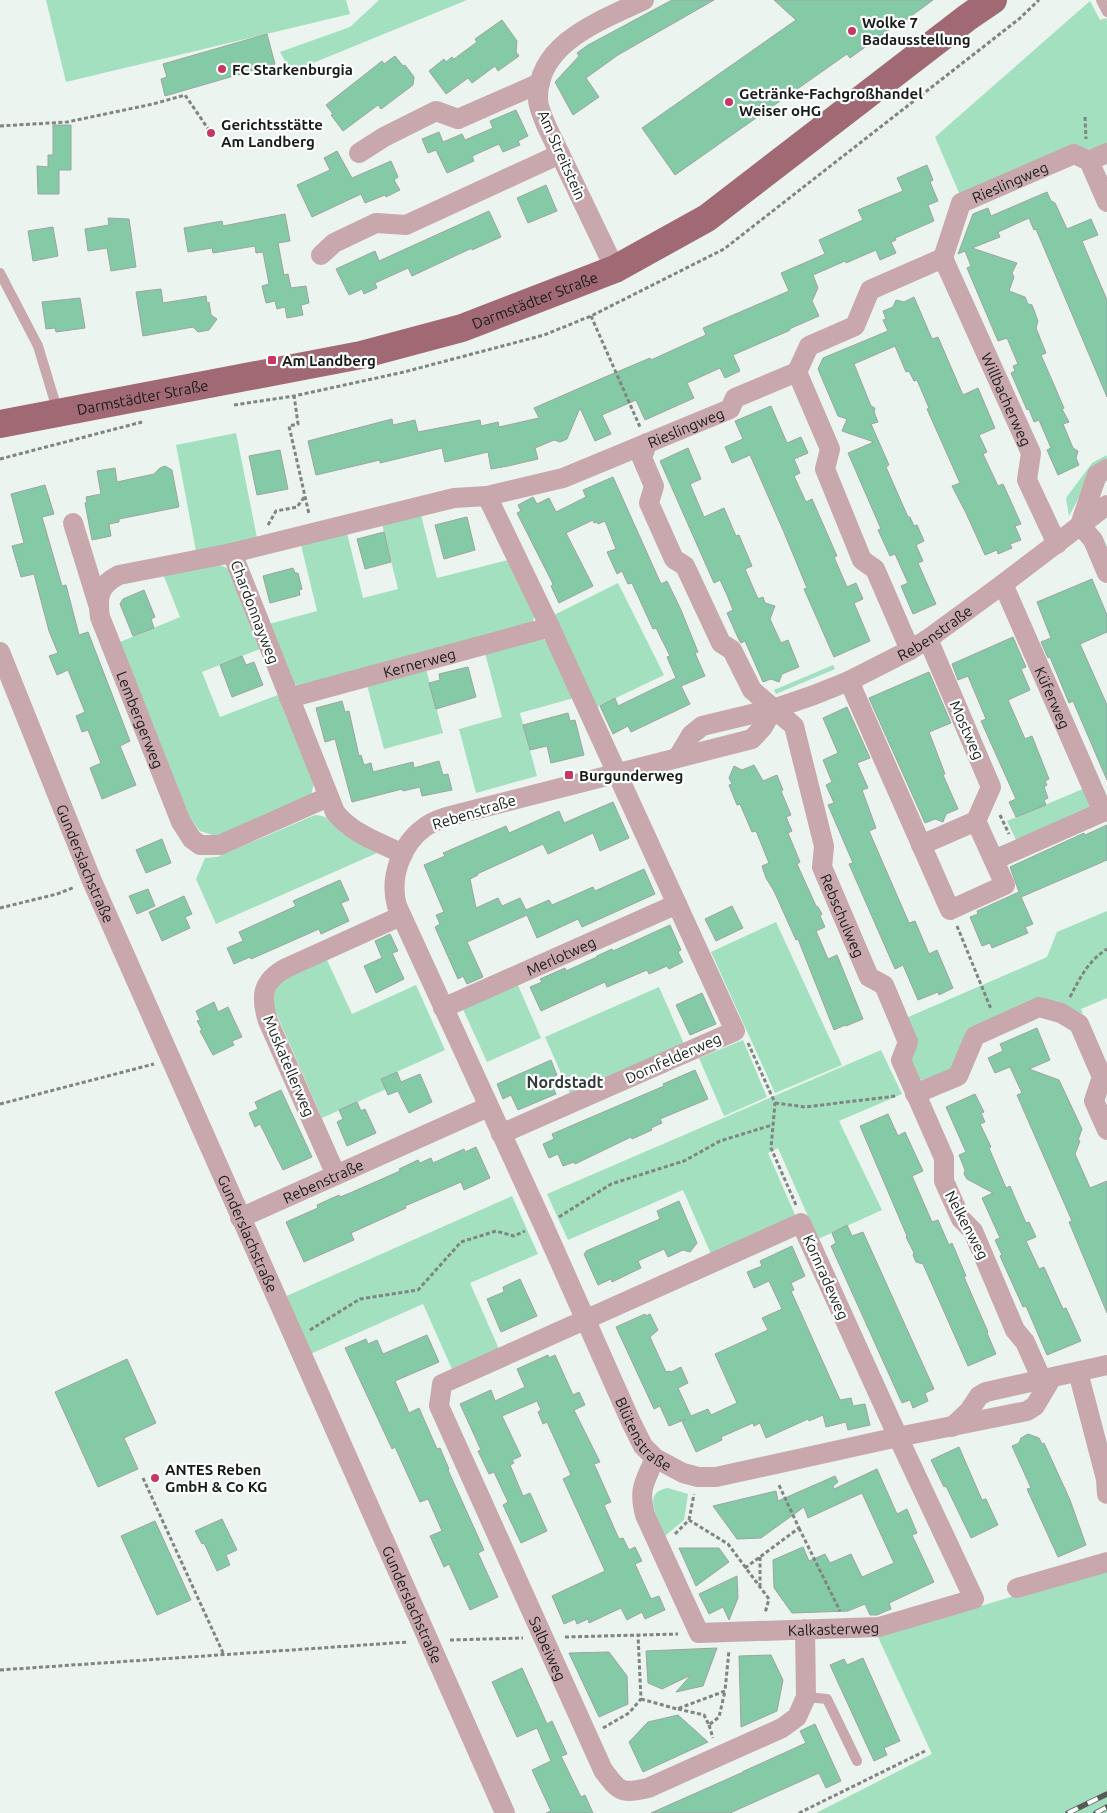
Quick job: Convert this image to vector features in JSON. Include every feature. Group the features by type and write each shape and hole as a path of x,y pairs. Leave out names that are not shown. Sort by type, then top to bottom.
{"main road":[{"name":"Darmstädter Straße","path":"0,424 361,355 462,328 615,269 707,218 953,28 993,0"}],"street":[{"name":"Am Streitstein","path":"615,269 546,124 538,100 540,83 557,49 584,30 644,0"},
{"path":"359,153 384,137 436,111 458,119 540,83"},
{"path":"321,255 334,243 376,224 406,225 560,154"},
{"name":"Rieslingweg","path":"943,258 961,203 1074,154 1098,157"},
{"path":"1098,157 1107,202"},
{"path":"910,650 875,569 862,560 824,469 830,450 797,372 809,346 855,326 870,290 943,258"},
{"name":"Willbacherweg","path":"943,258 1031,452 1027,480 1057,544"},
{"name":"Rieslingweg","path":"487,496 563,478 730,410 735,398 797,372"},
{"name":"Rebschulweg","path":"647,443 642,458 654,486 649,503 674,559 685,566 721,644 732,650 752,690 794,726 824,846 822,867 869,977 884,986 908,1042 901,1060"},
{"path":"1107,469 1097,475 1080,525 1093,540 1107,573"},
{"path":"487,496 550,627 735,1030"},
{"name":"Chardonnayweg","path":"403,854 358,832 346,824 335,812 232,553 454,498 487,496"},
{"name":"Rebenstraße","path":"501,1134 394,896 394,878 403,854 414,837 426,826 441,819 678,757 691,735 702,726 773,709 814,696 849,681 910,650 928,638 1107,505"},
{"name":"Lembergerweg","path":"73,523 98,604 100,617 181,822 192,839 200,845 220,845 328,797"},
{"path":"98,604 101,592 108,581 118,575 232,553"},
{"name":"Küferweg","path":"1003,584 1105,811"},
{"name":"Kernerweg","path":"289,698 550,627"},
{"name":"Mostweg","path":"928,638 991,787"},
{"name":"Gunderslachstraße","path":"0,652 92,881 505,1813"},
{"path":"849,681 950,910 1005,885 976,821"},
{"path":"921,846 976,821 991,787"},
{"path":"994,860 1105,811"},
{"name":"Merlotweg","path":"443,1008 677,904"},
{"name":"Muskatellerweg","path":"336,1176 268,1021 264,1010 265,987 276,973 402,916"},
{"path":"915,1094 958,1076 975,1036 1039,1007 1061,1013 1079,1024 1102,1077 1094,1101 1107,1130"},
{"name":"Dornfelderweg","path":"501,1134 735,1030"},
{"name":"Nelkenweg","path":"901,1060 944,1158 944,1181 961,1219 973,1231 1016,1330 1047,1379"},
{"name":"Rebenstraße","path":"240,1218 488,1107"},
{"name":"Blütenstraße","path":"501,1134 643,1446 655,1458 683,1473 698,1477 716,1477 1027,1411 1035,1406 1047,1379"},
{"name":"Kornradeweg","path":"584,1319 801,1223 898,1437"},
{"name":"Salbeiweg","path":"584,1319 442,1384 439,1406 603,1770 615,1787 628,1792 648,1788 782,1728 797,1717 806,1697 805,1629"},
{"path":"952,1427 969,1411 979,1396 986,1392 1107,1366"},
{"path":"1078,1372 1106,1479 1107,1494"},
{"name":"Kalkasterweg","path":"655,1458 641,1496 645,1515 699,1633 879,1627 974,1599 898,1437"},
{"path":"1017,1588 1107,1562"}],"lane":[{"path":"1101,0 1107,12"},
{"path":"0,273 38,346 58,413"},
{"path":"806,1697 827,1699 857,1761"}],"path":[{"path":"225,406 294,396 404,372 534,338 591,316 724,249 1019,19 1039,0"},
{"path":"0,126 68,122 153,104 185,94 211,134"},
{"path":"591,316 647,443"},
{"path":"294,396 298,424 289,426 313,532"},
{"path":"0,458 148,421"},
{"path":"270,543 268,524 276,511 297,507 305,496"},
{"path":"991,787 996,805 1017,850"},
{"path":"0,908 57,894"},
{"path":"950,910 997,1025"},
{"path":"1061,1013 1084,969 1107,949"},
{"path":"735,1030 746,1039 775,1103 771,1148 797,1206"},
{"path":"0,1104 148,1066 171,1058"},
{"path":"775,1103 805,1107 915,1094"},
{"path":"770,1466 848,1628"},
{"path":"661,1549 689,1520 698,1477"},
{"path":"143,1478 224,1655"},
{"path":"689,1520 728,1544 769,1599 761,1630"},
{"path":"745,1568 799,1528"},
{"path":"760,1557 760,1588"},
{"path":"641,1699 704,1715 708,1725 719,1717 725,1691 730,1632"},
{"path":"588,1737 629,1713 641,1699 638,1635"},
{"path":"0,1670 428,1640"},
{"path":"677,1709 725,1691"},
{"path":"799,1813 925,1751"}],"green space":[{"path":"46,0 346,0 350,14 66,82"},
{"path":"379,0 467,0 291,72 280,52 350,27"},
{"path":"1090,1 1100,20 1106,18 1107,20 1107,144 960,195 935,137"},
{"path":"236,433 257,538 196,551 176,445"},
{"path":"1107,455 1107,459 1088,481 1069,516 1066,498 1092,463"},
{"path":"421,515 437,578 508,560 535,616 532,623 298,686 292,683 269,624 317,611 301,545 347,533 363,598 398,589 382,524"},
{"path":"216,564 230,571 260,649 202,672 220,717 278,695 314,783 311,795 303,802 216,836 200,831 190,818 120,642 180,617 163,574"},
{"path":"618,583 664,675 597,707 554,615"},
{"path":"541,638 547,641 574,698 520,713 537,776 476,793 459,729 502,717 485,653"},
{"path":"833,665 835,669 776,694 774,690"},
{"path":"426,669 443,733 384,749 367,685"},
{"path":"1085,788 1093,799 1086,815 1018,844 1007,821"},
{"path":"315,815 331,820 352,839 377,853 216,924 196,879 205,858 217,857"},
{"path":"1107,911 1107,998 1081,1009 1083,1014 1043,998 969,1030 953,1069 922,1080 917,1075 910,1061 906,1018 1047,957 1057,932"},
{"path":"776,922 842,1065 775,1093 711,952"},
{"path":"327,960 352,1014 416,985 445,1050 381,1079 386,1089 322,1118 273,1006 273,1002 274,994 282,982 296,972"},
{"path":"517,983 541,1038 487,1062 462,1007"},
{"path":"659,987 685,1046 571,1096 545,1037"},
{"path":"743,1040 767,1097 724,1116 699,1058"},
{"path":"881,1050 902,1094 839,1121 882,1210 818,1239 778,1148 768,1153 796,1217 711,1254 683,1190 568,1240 547,1194"},
{"path":"512,1196 538,1254 470,1283 499,1349 452,1369 423,1304 308,1355 282,1298"},
{"path":"668,1488 688,1494 684,1520 665,1536 656,1515 653,1501 655,1495"},
{"path":"1107,1568 1107,1813 816,1813 932,1754 878,1637"}],"building":[{"path":"672,0 714,0 618,55 586,78 599,97 573,115 555,82 579,56 577,53 588,45"},
{"name":"Getränke-Fachgroßhandel Weiser oHG","path":"774,0 933,0 850,58 847,54 675,175 642,128 796,20"},
{"path":"502,20 517,41 516,52 519,56 498,71 495,66 472,83 468,78 446,94 429,71 444,59 446,62 452,57 454,59 477,42 475,39"},
{"path":"267,34 275,64 165,96 161,79 167,77 163,64"},
{"path":"395,56 414,77 413,85 381,109 378,105 343,131 326,105 382,61 384,64"},
{"path":"516,110 528,136 518,141 520,145 503,152 499,144 472,156 474,161 447,173 436,150 428,153 422,139 439,132 443,142 462,134 465,140 493,128 490,121"},
{"path":"53,125 71,125 71,170 59,170 59,194 38,194 37,166 48,167 48,155 53,155"},
{"path":"337,151 352,178 391,161 398,177 394,180 400,190 386,197 385,195 365,203 361,194 312,217 297,185 330,170 324,158"},
{"path":"927,165 933,180 930,182 938,201 928,205 934,221 895,238 896,240 891,242 896,253 880,260 876,250 813,275 818,288 812,301 819,316 733,355 740,371 725,378 720,368 687,383 694,398 645,420 636,400 602,415 611,434 595,441 580,408 567,439 560,442 554,440 535,448 538,459 508,466 491,469 488,452 445,462 442,448 380,463 380,460 316,475 308,441 392,419 393,425 415,420 418,432 480,420 481,426 498,422 499,427 539,418 534,408 650,358 651,360 706,335 703,328 789,291 781,273 825,254 819,240 863,220 858,210 903,191 897,178"},
{"path":"546,185 557,211 528,223 517,198"},
{"path":"1047,192 1051,201 1055,203 1067,229 1091,219 1098,235 1082,241 1107,300 1107,397 1036,229 1034,230 1029,218 998,232 1000,237 972,248 1017,263 1012,273 1014,277 1009,291 1025,297 1028,304 1032,305 1038,321 1036,328 1046,353 1041,355 1069,422 1063,424 1073,448 1078,451 1076,458 1079,465 1058,475 1047,450 1051,448 1039,420 1034,422 1011,373 1015,371 1013,366 1018,364 1007,338 998,341 967,268 971,266 965,251 958,254 973,214 988,208 991,216"},
{"path":"489,211 501,237 472,250 472,248 412,276 408,268 375,283 377,288 364,294 362,289 349,295 336,269 375,251 379,261"},
{"path":"285,214 290,241 278,243 284,275 288,274 291,288 306,286 309,303 301,305 303,315 287,318 285,307 277,309 275,301 266,303 262,286 269,284 263,252 256,253 255,246 213,253 212,248 188,252 184,228 222,221 223,226"},
{"path":"108,218 129,219 136,267 111,271 107,248 88,251 85,229 109,225"},
{"path":"53,227 58,256 33,261 28,231"},
{"path":"161,289 163,303 206,296 211,315 217,319 209,330 198,332 193,327 143,336 136,292"},
{"path":"914,297 932,339 938,337 963,395 978,388 995,428 979,435 987,452 983,454 998,486 1003,484 1021,524 1015,526 1021,540 1010,544 1012,548 998,554 997,550 985,555 952,486 960,483 927,409 929,408 917,380 914,381 909,371 906,372 895,346 854,364 871,406 875,408 874,412 878,422 871,424 889,465 886,467 908,517 910,517 914,526 917,525 924,541 916,545 923,561 918,563 936,604 913,614 901,586 908,583 895,554 890,556 878,530 881,529 848,453 874,442 842,431 847,419 838,416 818,369 823,358 888,331 883,320 886,319 883,311 893,307 896,300 904,302"},
{"path":"80,298 85,328 56,332 55,328 46,329 42,302"},
{"path":"771,406 787,443 801,437 808,453 794,459 800,473 794,476 806,502 812,499 837,556 834,557 847,587 856,583 863,599 854,603 870,641 834,657 804,589 807,588 783,530 750,455 732,463 725,447 743,439 735,421"},
{"path":"688,448 701,479 690,484 704,517 724,508 736,536 739,535 752,566 745,569 758,599 763,597 765,603 775,606 770,619 781,643 788,640 799,667 782,674 779,682 771,679 763,682 745,641 741,643 739,640 727,613 733,610 727,595 720,580 714,583 660,461"},
{"path":"280,450 288,489 257,495 249,456"},
{"path":"165,466 172,470 179,507 119,519 119,522 109,524 111,536 92,540 85,503 87,502 86,497 101,494 97,471 115,468 117,482 154,474"},
{"path":"613,477 661,584 667,581 681,610 698,652 695,653 705,676 681,686 690,704 631,732 628,726 613,734 600,706 615,698 618,706 676,678 667,657 670,656 656,628 653,629 632,583 628,584 622,571 617,574 607,552 616,549 605,521 598,524 597,522 594,523 593,520 566,533 593,586 559,603 551,586 553,584 517,513 521,511 518,505 533,497 537,504 549,498 556,512 586,497 583,490"},
{"path":"45,485 54,514 42,517 62,586 66,585 79,635 88,632 130,741 120,746 136,785 102,799 90,768 101,763 88,730 82,732 76,716 85,712 68,670 57,675 49,656 58,653 49,631 34,574 21,577 12,546 24,543 11,494"},
{"path":"467,517 475,550 444,559 435,525"},
{"path":"384,532 391,562 365,569 357,539"},
{"path":"293,568 295,573 298,573 302,589 299,590 300,595 270,603 263,576"},
{"path":"1092,579 1107,615 1107,632 1080,644 1107,705 1107,780 1073,701 1069,703 1050,657 1048,658 1041,642 1051,638 1037,602"},
{"path":"144,590 155,617 151,619 154,628 133,636 120,604 123,599"},
{"path":"1013,637 1026,667 1021,669 1030,690 1008,700 1025,739 1032,736 1049,779 1045,781 1047,785 1044,787 1048,798 1044,800 1046,805 1016,817 1009,802 1016,799 981,721 986,719 968,676 958,680 952,664"},
{"path":"242,656 246,665 254,662 263,685 232,697 220,665"},
{"path":"468,667 476,697 436,709 429,683 440,680 439,674"},
{"path":"929,672 951,723 929,732 945,774 943,775 958,809 946,814 943,822 935,819 925,823 869,698"},
{"path":"342,701 345,712 349,711 359,756 361,755 364,765 371,763 373,772 413,762 414,768 439,761 443,775 448,774 452,790 422,796 420,787 403,791 402,789 352,802 335,739 325,742 316,708"},
{"path":"847,707 870,758 857,763 868,788 862,790 876,828 869,831 909,923 915,921 929,954 937,950 953,988 939,995 938,992 918,1000 903,965 895,969 849,864 853,863 828,805 834,803 826,785 832,782 823,760 838,753 823,718"},
{"path":"568,713 570,721 575,720 584,755 551,763 547,746 530,750 523,725"},
{"path":"754,765 763,781 777,775 783,790 781,791 791,815 786,817 792,831 788,833 800,862 797,864 816,906 822,914 820,916 825,927 816,931 828,959 837,955 863,1019 834,1030 798,939 796,940 774,891 766,878 762,866 769,863 756,831 752,832 740,804 737,805 729,785 732,784 729,778 734,766 742,770"},
{"path":"613,802 629,838 600,851 593,833 548,854 543,844 477,874 470,879 476,908 498,898 502,906 520,898 526,910 549,900 552,905 593,887 595,891 644,869 655,894 582,927 578,919 537,938 527,915 467,942 483,977 467,984 463,976 458,979 435,927 440,924 436,915 444,912 424,865 445,856 443,853 506,826 509,833 559,811 564,823"},
{"path":"1107,825 1107,860 1021,897 1033,924 1025,927 1028,933 992,948 990,943 982,946 970,917 978,914 977,911 1019,892 1010,867 1084,833 1085,835"},
{"path":"162,839 171,863 146,873 136,850"},
{"path":"340,880 349,900 341,903 349,921 321,934 319,929 251,959 250,957 234,964 227,948 243,941 239,932 296,906 293,901"},
{"path":"148,889 155,906 137,914 129,896"},
{"path":"184,896 192,914 185,917 190,928 162,941 149,912"},
{"path":"732,906 743,928 716,941 705,919"},
{"path":"670,925 681,950 678,952 683,962 669,969 667,966 649,974 647,970 607,987 605,982 541,1011 530,987 542,982 540,979 565,968 566,971 612,949 613,951"},
{"path":"390,934 398,951 392,953 404,979 376,993 364,966 382,958 375,941"},
{"path":"702,993 716,1024 690,1035 676,1005"},
{"path":"214,1002 218,1012 228,1007 242,1037 232,1041 234,1045 213,1055 200,1031 202,1030 197,1021 200,1020 196,1011"},
{"path":"1037,1028 1050,1060 1029,1069 1059,1080 1082,1129 1075,1154 1090,1188 1107,1181 1107,1313 1069,1222 1072,1221 1017,1095 1022,1093 1010,1067 995,1073 988,1058 1003,1051 1000,1044"},
{"path":"551,1060 557,1075 549,1079 556,1094 518,1110 511,1095 503,1099 497,1084"},
{"path":"695,1070 708,1099 660,1119 662,1123 651,1128 652,1130 632,1139 631,1137 575,1164 574,1162 563,1166 558,1154 549,1158 543,1144 554,1139 552,1134 664,1086 663,1084"},
{"path":"397,1072 401,1082 420,1074 432,1102 409,1113 398,1091 388,1095 381,1079"},
{"path":"281,1090 312,1157 283,1170 260,1124 255,1127 249,1113 258,1109 255,1102"},
{"path":"975,1094 984,1112 981,1113 985,1122 980,1124 991,1147 989,1148 1006,1188 1010,1186 1026,1223 1029,1222 1036,1237 1026,1241 1039,1269 1044,1267 1063,1309 1066,1308 1081,1341 1047,1355 1026,1306 1023,1307 1000,1256 1002,1255 995,1240 1000,1238 982,1198 993,1193 967,1179 964,1174 965,1170 959,1155 966,1152 946,1107"},
{"path":"357,1102 361,1111 365,1109 376,1133 347,1146 337,1122 343,1119 339,1110"},
{"path":"888,1114 898,1136 905,1132 923,1171 912,1176 932,1222 938,1220 949,1245 952,1243 996,1354 968,1366 923,1264 916,1262 907,1236 860,1126"},
{"path":"476,1147 490,1178 464,1190 461,1182 405,1206 406,1208 351,1233 354,1240 304,1262 286,1222 318,1208 317,1205 339,1195 340,1197 400,1171 399,1169 418,1160 420,1163 431,1158 433,1163 464,1149 465,1152"},
{"path":"679,1201 697,1243 690,1252 683,1250 668,1257 664,1249 638,1261 641,1268 612,1282 611,1279 598,1285 584,1254 586,1251 660,1219 657,1211"},
{"path":"847,1225 852,1236 863,1232 934,1389 925,1393 928,1401 913,1408 910,1400 902,1403 831,1246 836,1243 832,1233"},
{"path":"792,1246 805,1276 791,1283 794,1290 791,1291 840,1400 851,1398 853,1406 865,1404 870,1425 848,1430 846,1422 826,1427 823,1415 809,1421 808,1419 766,1438 760,1423 754,1426 753,1423 721,1437 722,1440 696,1452 682,1421 686,1419 669,1426 660,1406 654,1409 616,1327 645,1314 646,1316 650,1314 658,1330 650,1337 666,1372 671,1372 681,1367 688,1383 678,1388 691,1416 708,1409 711,1415 737,1403 715,1354 768,1330 762,1318 782,1309 769,1281 754,1288 747,1272 762,1266 760,1261"},
{"path":"520,1279 537,1316 501,1332 487,1299 504,1292 503,1287"},
{"path":"427,1335 439,1362 395,1381 409,1413 419,1408 437,1449 440,1448 484,1550 478,1553 498,1597 470,1610 449,1564 444,1567 430,1536 442,1531 428,1499 420,1502 395,1447 392,1449 345,1348 366,1339 368,1344 377,1340 383,1354"},
{"path":"548,1355 549,1358 555,1355 573,1395 579,1392 585,1405 574,1410 600,1462 594,1464 611,1502 604,1505 619,1539 623,1538 629,1550 635,1547 642,1561 635,1564 651,1599 659,1596 665,1610 645,1619 642,1612 627,1620 621,1608 589,1623 588,1619 577,1624 575,1619 564,1624 552,1596 605,1571 563,1479 571,1475 547,1422 543,1424 538,1412 541,1410 537,1401 502,1416 521,1456 512,1460 514,1463 510,1465 523,1496 530,1493 547,1531 521,1543 503,1505 508,1502 494,1472 489,1474 478,1451 481,1450 460,1404 491,1390 495,1401 525,1387 517,1369"},
{"path":"127,1359 156,1423 124,1438 138,1469 98,1487 55,1392"},
{"path":"1028,1434 1039,1438 1042,1444 1044,1443 1070,1500 1086,1545 1058,1557 1027,1489 1031,1488 1012,1446 1019,1443 1021,1438"},
{"path":"959,1447 982,1500 986,1499 998,1525 971,1538 931,1460"},
{"path":"877,1469 897,1514 907,1509 917,1533 912,1535 934,1582 889,1603 891,1609 877,1615 870,1615 865,1604 848,1611 792,1613 774,1588 773,1560 803,1547 809,1561 825,1554 830,1563 851,1554 862,1577 894,1563 862,1493 808,1518 804,1507 761,1538 737,1539 713,1506 776,1491 778,1501 835,1476 838,1482 833,1486 834,1489"},
{"path":"222,1519 237,1550 226,1555 230,1565 217,1571 204,1543 202,1544 195,1531"},
{"path":"155,1521 191,1600 157,1615 121,1536"},
{"path":"679,1548 719,1548 729,1562 696,1586"},
{"path":"737,1576 738,1598 729,1620 723,1607 709,1614 699,1594"},
{"path":"717,1648 703,1686 676,1692 691,1675 662,1689 648,1683 646,1651"},
{"path":"609,1652 627,1676 628,1704 599,1717 569,1653"},
{"path":"771,1655 783,1680 777,1711 741,1727 739,1656"},
{"path":"863,1658 900,1741 884,1748 887,1755 874,1761 830,1665 844,1659 847,1665"},
{"path":"522,1668 547,1724 552,1721 567,1754 561,1756 581,1797 585,1795 593,1813 546,1813 551,1811 532,1770 551,1761 537,1728 517,1737 492,1682"},
{"path":"678,1715 708,1742 643,1772 629,1742 648,1722"},
{"path":"815,1724 841,1781 826,1788 819,1773 730,1813 651,1813 742,1774 742,1772 806,1743 800,1731"}],"railway":[{"path":"1068,1813 1107,1794"},
{"path":"1096,1813 1107,1807"}],"place":[{"name":"Wolke 7 Badausstellung","path":"852,31"},
{"name":"FC Starkenburgia","path":"222,69"},
{"name":"Getränke-Fachgroßhandel Weiser oHG","path":"729,102"},
{"name":"Gerichtsstätte Am Landberg","path":"211,133"},
{"name":"Am Landberg","path":"272,360"},
{"name":"Burgunderweg","path":"569,775"},
{"name":"ANTES Reben GmbH & Co KG","path":"155,1478"}],"district":[{"name":"Nordstadt","path":"565,1082"}]}
